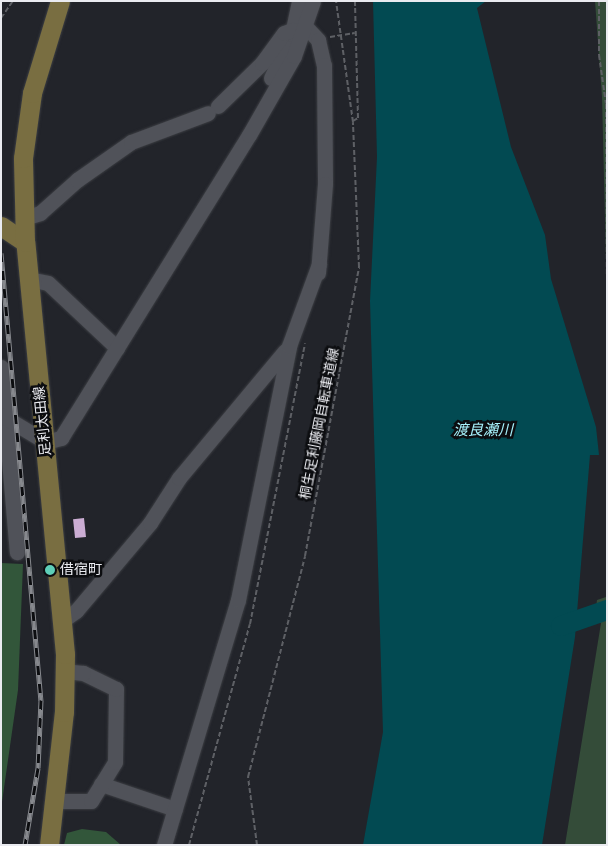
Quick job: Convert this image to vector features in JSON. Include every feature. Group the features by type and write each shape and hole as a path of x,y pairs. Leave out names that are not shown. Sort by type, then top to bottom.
{"main road":[{"name":"足利太田線","path":"49,845 55,801 65,671 63,620 24,218 28,114 60,1"},
{"path":"1,226 25,242"}],"street":[{"path":"299,1 299,28"},
{"path":"4,416 46,442 61,438 249,136 313,1"},
{"path":"24,218 40,213 77,180 131,142 213,110 262,64 284,32 299,28 318,40 324,65 326,125 319,264 316,286"},
{"path":"164,845 201,733 238,600 289,346 319,264"},
{"path":"29,279 48,284 117,348"},
{"path":"63,620 76,611 150,523 179,478 289,346"},
{"path":"1,367 8,520 17,552"},
{"path":"55,801 87,803 115,762 116,689 83,673 65,671"},
{"path":"101,784 175,809"}],"path":[{"path":"1,18 13,1"},
{"name":"桐生足利藤岡自転車道線","path":"257,845 248,777 305,556 359,267 353,122 336,1"},
{"path":"353,122 358,118 355,1"},
{"path":"599,1 599,56 606,104 607,277"},
{"path":"318,40 356,33"}],"green space":[{"path":"595,1 607,1 607,301 602,97"},
{"path":"1,563 23,564 18,690 1,809"},
{"path":"607,589 607,845 565,845 601,623 594,623 597,600 606,597"},
{"path":"82,829 106,832 121,845 64,845 67,833"}],"water":[{"name":"渡良瀬川","path":"373,1 486,1 477,8 511,147 545,235 551,279 596,427 599,455 590,455 575,637 542,845 363,845 383,732 370,301 377,157"}],"building":[{"path":"84,518 86,537 75,538 73,519"}],"waterway":[{"path":"561,626 607,610"}],"railway":[{"path":"1,253 41,700 38,768 25,845"}],"place":[{"name":"借宿町","path":"50,570"}]}
